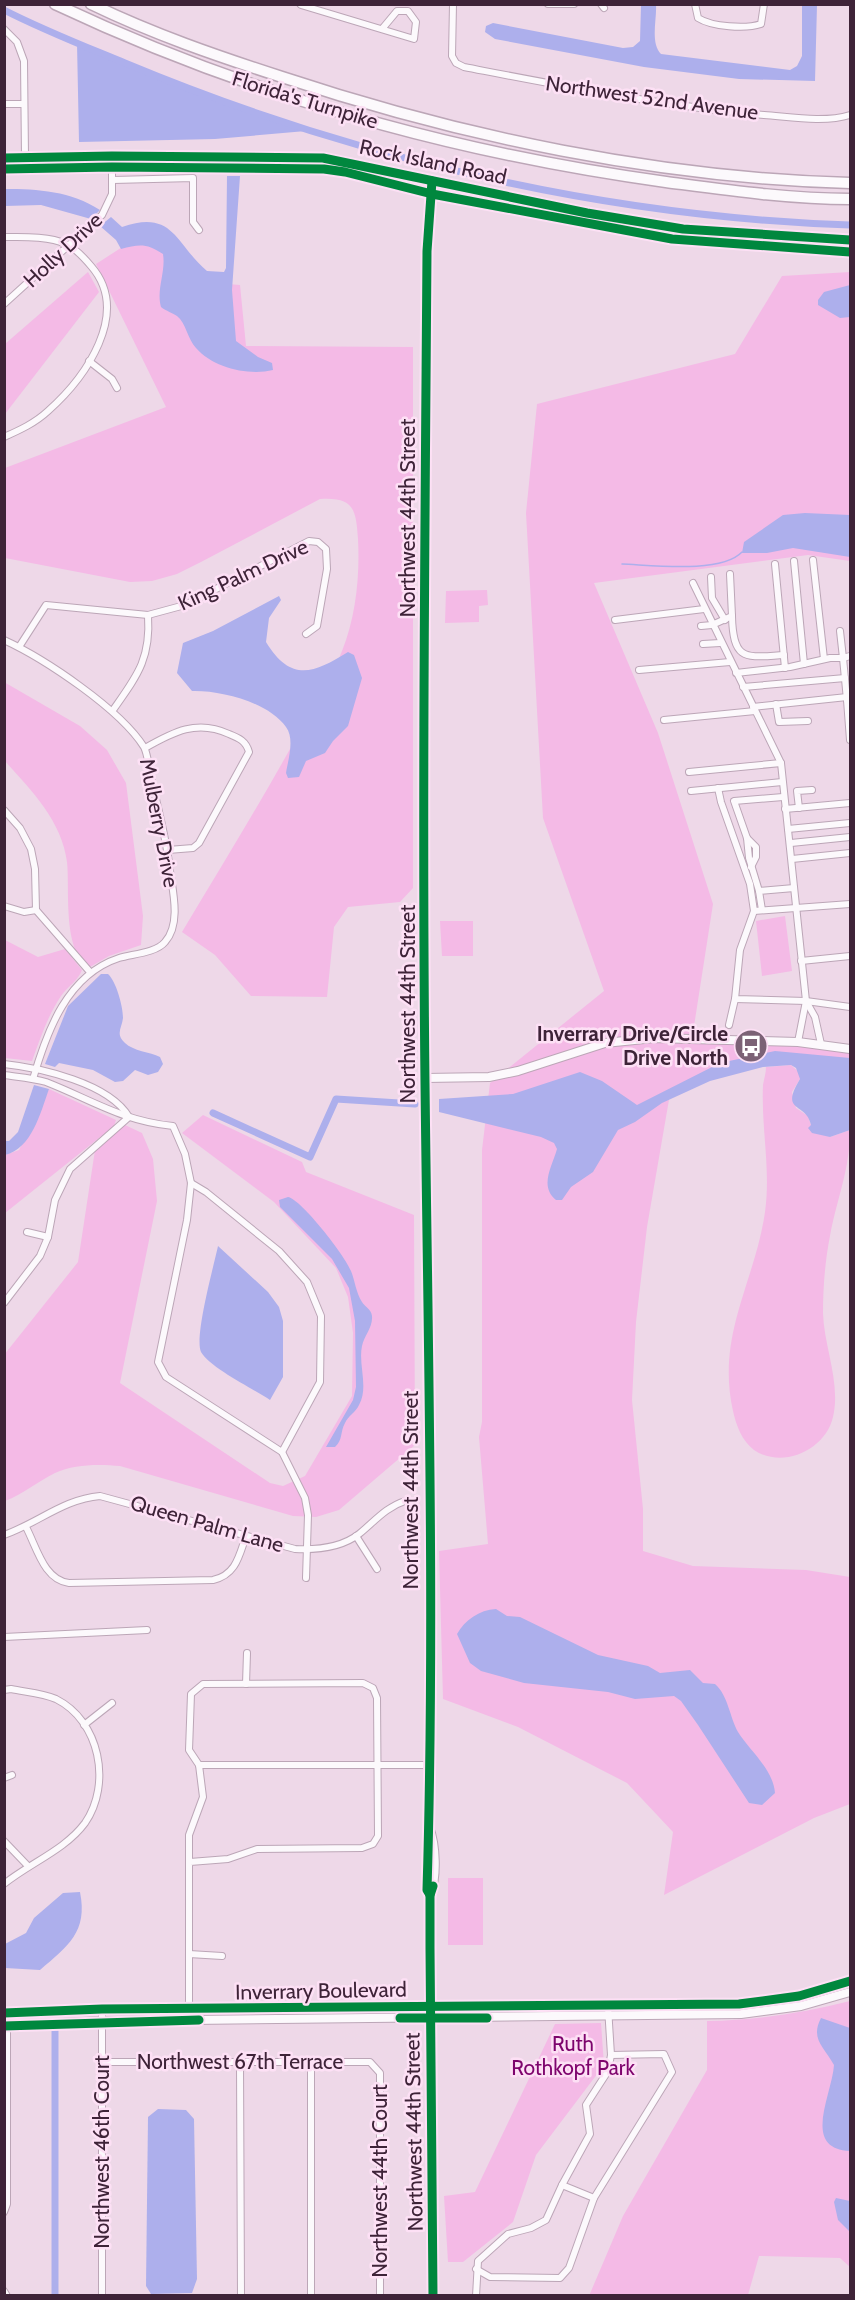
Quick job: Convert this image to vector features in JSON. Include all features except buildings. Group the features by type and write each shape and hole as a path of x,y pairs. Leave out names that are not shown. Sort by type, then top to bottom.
{"highway":[{"name":"Florida's Turnpike","path":"55,4 103,27 220,73 345,114 466,146 601,173 722,189 850,199"},
{"name":"Florida's Turnpike","path":"91,4 225,58 348,99 470,132 602,157 723,174 850,183"}],"street":[{"path":"300,4 414,39 416,22 408,11 397,11 382,29"},
{"name":"Northwest 52nd Avenue","path":"453,4 452,56 456,63 594,92 726,112 801,118 842,118 850,115"},
{"path":"548,4 574,4"},
{"path":"695,4 698,18 705,23 753,26 761,24 764,4"},
{"path":"4,29 17,42 23,56 25,157"},
{"path":"4,104 24,104"},
{"name":"Holly Drive","path":"4,304 71,246 109,206 113,180 112,156"},
{"name":"Rock Island Road","path":"4,158 297,156 336,160 587,213 683,229 850,240"},
{"path":"334,170 336,160"},
{"name":"Rock Island Road","path":"4,170 112,167 297,167 334,170 432,194 672,240 850,252"},
{"path":"113,180 193,178 193,222 199,230"},
{"name":"Northwest 44th Street","path":"432,181 427,297 425,1078 429,1827 433,1838 434,1870 430,1895 433,2295"},
{"path":"4,237 37,237 71,246 95,271 104,286 107,305 107,322 101,340 88,361 48,411 27,426 4,437"},
{"path":"88,361 112,379 117,388"},
{"name":"King Palm Drive","path":"19,647 46,605 148,615 185,605 309,542 318,542 327,549 327,569 317,626 306,634"},
{"path":"813,560 824,659"},
{"path":"794,561 804,664"},
{"path":"775,564 785,668"},
{"path":"729,574 733,630 742,654 747,657 784,655"},
{"path":"711,577 712,598 724,620"},
{"path":"693,583 720,643 781,763 806,1001 815,1017 822,1044"},
{"path":"615,620 704,609"},
{"path":"113,710 141,671 148,651 148,615"},
{"path":"701,627 732,616"},
{"path":"840,631 850,718 850,740"},
{"name":"Mulberry Drive","path":"4,640 19,647 113,710 145,748 168,850 174,908 173,927 165,942 155,949 113,960 90,972 71,992 55,1018 33,1079"},
{"path":"703,644 720,643"},
{"path":"736,673 785,668 850,656"},
{"path":"639,670 730,662"},
{"path":"743,687 845,678"},
{"path":"664,720 754,709 776,704 848,699"},
{"path":"776,704 778,722 808,721"},
{"path":"145,748 176,731 202,726 220,730 242,740 249,752 200,843 193,848 168,850"},
{"path":"689,772 781,763"},
{"path":"691,790 782,782"},
{"path":"718,788 720,802 750,884 754,911 740,950 735,999 729,1025"},
{"path":"799,808 797,791 813,790"},
{"path":"720,802 783,797"},
{"path":"734,801 747,838 756,847 756,857 752,867 762,910"},
{"path":"785,809 850,803"},
{"path":"4,810 20,828 31,849 35,869 36,910 90,972"},
{"path":"788,829 850,823"},
{"path":"791,843 850,837"},
{"path":"792,859 850,854"},
{"path":"759,891 794,888"},
{"path":"754,911 850,904"},
{"path":"4,906 24,912 36,910"},
{"path":"801,961 850,956"},
{"path":"735,999 806,1001 850,1006"},
{"path":"798,1042 806,1001"},
{"path":"801,1018 815,1017"},
{"path":"425,1078 489,1077 518,1071 606,1043 644,1039 798,1042 850,1049"},
{"path":"4,1064 36,1068 77,1081 124,1107 129,1117"},
{"path":"4,1076 33,1079 143,1123 173,1126 185,1154 191,1183 187,1221 158,1362 166,1377 282,1452 305,1498 308,1515 306,1578"},
{"path":"5,1300 40,1256 48,1237 55,1200 70,1169 129,1117"},
{"path":"191,1183 206,1192 279,1251 307,1282 321,1316 320,1382 282,1452"},
{"path":"27,1232 48,1237"},
{"name":"Queen Palm Lane","path":"4,1535 27,1527 65,1504 82,1497 100,1496 295,1549 307,1550 340,1544 356,1536 393,1505 405,1501"},
{"path":"27,1527 50,1576 60,1582 69,1583 213,1580 225,1577 234,1569 246,1536"},
{"path":"356,1536 377,1569"},
{"path":"4,1637 147,1630"},
{"path":"246,1684 247,1653"},
{"path":"189,2020 189,1835 203,1797 198,1765 189,1750 191,1694 203,1684 363,1683 373,1688 377,1698 378,1836 373,1844 362,1848 257,1849 228,1859 190,1862"},
{"path":"4,1690 11,1689 54,1698 71,1709 84,1725 97,1750 100,1782 95,1805 84,1823 63,1845 27,1865 4,1884"},
{"path":"84,1725 112,1703"},
{"path":"198,1765 430,1765"},
{"path":"4,1778 12,1775"},
{"path":"4,1841 27,1865"},
{"path":"189,1954 222,1956"},
{"name":"Inverrary Boulevard","path":"4,2013 102,2009 608,2007 739,2004 799,1996 850,1982"},
{"name":"Inverrary Boulevard","path":"6,2026 102,2021 741,2014 801,2006 850,1992"},
{"path":"476,2295 478,2261 508,2234 531,2228 546,2220 590,2134 586,2105 608,2071 611,2055 608,2007"},
{"name":"Northwest 46th Court","path":"102,2009 102,2295"},
{"path":"292,2009 292,2019"},
{"path":"4,2212 7,2204 6,2026"},
{"path":"476,2268 490,2277 561,2278 569,2268 594,2198 672,2072 668,2059 660,2053 611,2055"},
{"name":"Northwest 67th Terrace","path":"101,2062 370,2062 376,2068"},
{"path":"240,2062 241,2295"},
{"path":"310,2062 311,2295"},
{"name":"Northwest 44th Court","path":"376,2068 380,2073 381,2295"},
{"path":"562,2185 594,2198"},
{"path":"4,2291 7,2295"}],"green space":[{"path":"144,233 215,283 240,285 246,346 413,347 413,888 400,902 348,907 334,927 327,997 251,996 215,955 182,932 276,774 342,651 351,624 358,581 357,528 351,507 340,500 320,499 177,574 152,581 130,582 5,558 5,468 166,407 96,264"},
{"path":"88,272 99,292 5,414 5,344"},
{"path":"850,272 850,561 808,555 594,583 658,733 713,904 692,1039 850,1049 850,1064 818,1057 720,1069 670,1094 647,1227 636,1322 632,1400 643,1509 643,1551 693,1566 806,1570 850,1577 850,1804 814,1818 664,1895 673,1832 627,1783 518,1727 443,1699 439,1551 488,1544 479,1437 482,1422 482,1150 490,1083 604,991 543,818 526,513 537,404 735,354 782,276"},
{"path":"487,590 488,605 479,606 479,622 445,623 446,591"},
{"path":"4,682 80,726 107,750 126,783 143,916 141,945 109,956 90,967 81,960 71,935 67,862 59,833 44,807 5,761"},
{"path":"785,916 792,971 762,976 756,921"},
{"path":"440,921 473,921 473,956 442,956"},
{"path":"5,940 38,957 65,949 82,970 56,1003 32,1061 5,1058"},
{"path":"791,1065 800,1073 800,1079 792,1092 796,1108 808,1116 811,1125 830,1137 850,1130 848,1158 830,1236 824,1284 824,1326 835,1391 833,1417 829,1428 813,1447 790,1457 778,1458 765,1456 754,1450 740,1432 733,1411 729,1384 729,1358 733,1333 760,1238 765,1212 767,1180 763,1085 766,1067"},
{"path":"49,1089 116,1120 114,1126 5,1213 5,1155 19,1150"},
{"path":"203,1115 302,1162 306,1172 414,1215 415,1445 339,1510 316,1517 293,1516 112,1465 87,1465 62,1470 5,1501 4,1355 78,1262 95,1150 125,1125 142,1133 153,1159 157,1201 120,1383 270,1483 283,1486 305,1476 352,1396 353,1333 348,1297 336,1268 274,1202 182,1133"},
{"path":"448,1878 483,1878 483,1945 448,1945"},
{"path":"850,2001 850,2267 840,2258 759,2256 748,2295 589,2296 623,2216 707,2070 707,2021 780,2015"},
{"name":"Ruth Rothkopf Park","path":"601,2023 604,2065 536,2155 513,2222 463,2262 448,2262 444,2196 475,2192 555,2024"}],"water":[{"path":"641,5 656,5 655,37 661,54 790,70 797,66 802,56 802,5 817,5 815,81 739,79 644,67 495,39 485,32 486,26 493,23 623,48 633,47 640,41"},
{"path":"77,43 179,86 306,131 215,139 79,142"},
{"path":"227,176 240,176 232,290 236,341 258,357 272,363 273,370 253,372 232,369 203,355 193,345 180,319 161,307 163,254 143,246 121,249 116,240 100,226 111,217 122,227 153,222 172,232 207,271 224,272 226,268"},
{"path":"5,189 54,192 78,199 100,210 91,219 41,205 5,206"},
{"path":"850,285 850,317 840,318 818,305 818,300 824,292"},
{"path":"805,513 850,515 850,557 793,548 767,553 742,553 744,542 783,515"},
{"path":"279,596 281,600 269,618 266,642 275,655 294,669 304,670 324,665 348,652 354,655 362,678 348,726 325,753 306,761 299,777 288,778 286,773 290,737 286,727 278,718 256,704 243,699 192,691 177,673 183,643 213,631"},
{"path":"101,974 108,974 118,994 123,1013 120,1037 132,1048 160,1057 163,1064 158,1072 148,1075 135,1070 123,1081 115,1082 93,1070 59,1063 55,1067 45,1064 68,1006"},
{"path":"775,1051 850,1058 850,1130 830,1137 812,1133 808,1128 811,1125 808,1118 793,1103 794,1090 800,1079 796,1068 791,1065 763,1067 710,1081 662,1103 635,1122 618,1130 593,1172 571,1187 562,1200 556,1200 548,1189 548,1176 557,1149 554,1143 541,1137 439,1112 439,1099 513,1094 580,1072 602,1081 637,1105 720,1063"},
{"path":"34,1085 49,1089 34,1129 22,1145 5,1155 5,1141 9,1141 18,1132"},
{"path":"288,1197 303,1207 341,1254 351,1271 363,1304 372,1316 361,1353 362,1398 343,1426 339,1442 335,1447 326,1447 353,1400 356,1387 355,1321 349,1288 332,1259 280,1207 279,1200"},
{"path":"218,1246 268,1292 279,1307 283,1321 283,1377 270,1400 213,1365 201,1352 202,1317"},
{"path":"496,1609 507,1616 520,1617 598,1655 648,1666 660,1673 690,1670 703,1683 715,1684 726,1700 738,1732 770,1776 775,1793 762,1805 749,1803 698,1725 681,1701 674,1696 635,1699 608,1692 524,1683 481,1671 470,1663 457,1634 473,1617 484,1611"},
{"path":"80,1892 81,1918 74,1937 67,1945 40,1970 5,1968 5,1944 26,1933 34,1918 63,1893"},
{"path":"821,2018 850,2028 850,2151 835,2148 827,2141 823,2131 825,2105 834,2065 818,2037 818,2025"},
{"path":"158,2109 186,2110 194,2119 197,2279 192,2293 151,2294 146,2286 148,2117"},
{"path":"836,2198 850,2201 850,2232 838,2220 834,2202"}],"waterway":[{"path":"4,10 79,44 211,97 389,154 480,177 665,210 757,220 850,225"},
{"path":"622,564 702,566 732,559 742,552"},
{"path":"213,1113 310,1157 336,1099 415,1104"},
{"path":"55,2028 55,2296"}],"cycle path":[{"path":"4,158 112,156 323,158 587,213 683,229 850,240"},
{"path":"4,169 112,167 324,169 345,172 432,194 672,239 850,252"},
{"path":"430,1895 427,1890 431,1588 424,771 427,251 432,181"},
{"path":"433,1886 430,1895 433,2296"},
{"path":"4,2013 102,2009 739,2004 799,1996 850,1981"},
{"path":"400,2018 487,2018"},
{"path":"4,2026 199,2020"}],"place":[{"name":"Inverrary Drive/Circle Drive North","path":"751,1046"}]}
